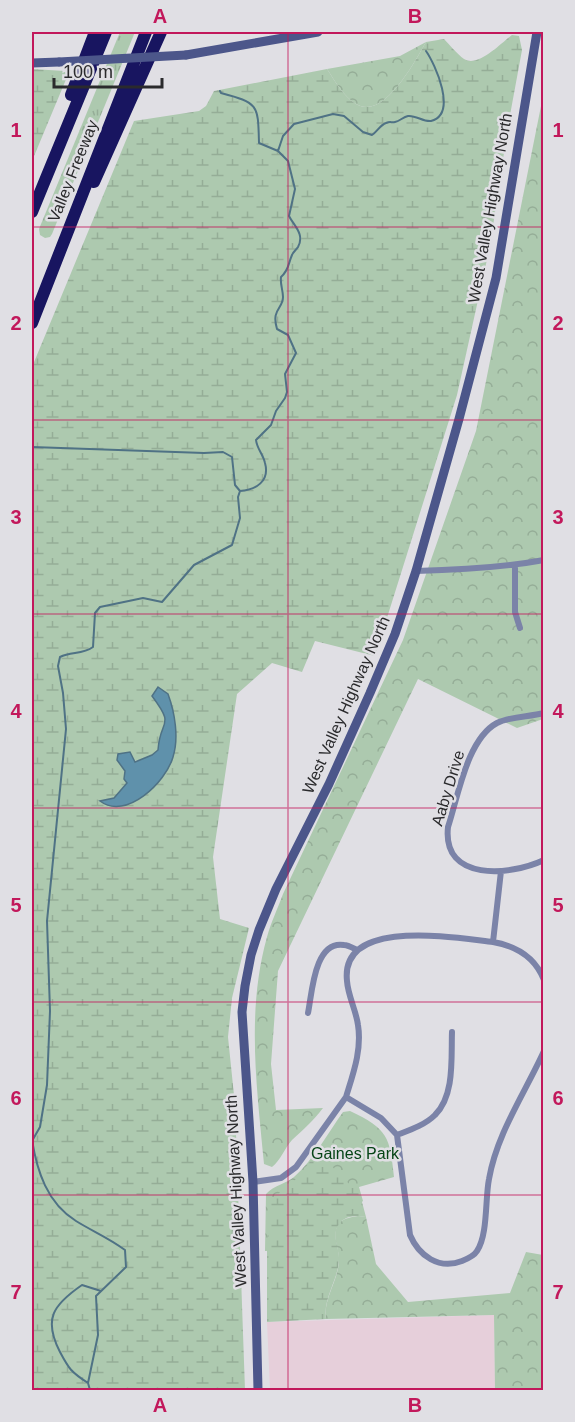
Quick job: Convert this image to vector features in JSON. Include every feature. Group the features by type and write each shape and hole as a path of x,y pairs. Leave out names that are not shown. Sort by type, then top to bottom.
{"highway":[{"path":"50,165 57,135 96,32"},
{"name":"Valley Freeway","path":"32,212 106,32"},
{"name":"Valley Freeway","path":"32,323 146,32"},
{"path":"60,250 102,166 161,32"}],"main road":[{"path":"32,63 186,55 318,32"},
{"name":"West Valley Highway North","path":"258,1390 254,1182 242,1012 244,986 251,955 276,890 329,784 370,693 395,634 416,571 496,278 537,32"}],"street":[{"path":"416,571 515,566 543,560"},
{"path":"515,566 515,612 520,628"},
{"name":"Aaby Drive","path":"543,713 498,722 477,741 470,757 446,839 449,850 456,860 466,866 501,871 535,864 543,860"},
{"path":"493,942 501,871"},
{"path":"254,1182 281,1178 296,1167 346,1097 356,1067 359,1046 358,1025 346,981 349,963 357,950 375,941 433,935 493,942 518,949 531,960 543,980"},
{"path":"308,1013 315,975 323,953 340,945 357,950"},
{"path":"397,1135 426,1123 441,1108 448,1088 452,1032"},
{"path":"346,1097 381,1118 397,1135 410,1235 415,1246 430,1259 441,1264 454,1264 476,1253 482,1241 489,1178 495,1154 543,1051"}],"shaded area":[{"path":"494,1315 495,1390 270,1390 267,1322"}],"green space":[{"path":"120,32 135,32 52,234 45,238 40,235 39,229"},
{"path":"512,35 519,36 522,50 490,246 457,395 375,656 315,641 302,672 272,663 237,694 213,857 220,919 249,928 232,998 228,1037 235,1105 245,1390 32,1390 32,367 134,121 199,111 206,106 214,91 327,69 347,97 356,104 367,107 388,97 426,42 444,39 461,57 470,61 482,57","holes":["152,696 174,712 144,796 101,801 114,798 127,783 124,779 125,771 117,760 139,760 158,750 165,719"]},
{"path":"426,42 388,97 367,107 351,101 327,69 400,56"},
{"path":"32,69 65,71 67,77 32,161"},
{"path":"543,96 543,719 517,728 418,679 278,971 271,1064 276,1110 323,1108 292,1140 272,1167 264,1164 255,1050 257,993 267,937 283,894 403,640 476,431"},
{"name":"Gaines Park","path":"350,1111 372,1123 385,1136 391,1152 394,1177 359,1187 363,1201 306,1250 265,1251 266,1194 301,1170 343,1112"},
{"path":"318,1152 352,1187 358,1187 366,1217 349,1217 337,1227 339,1260 327,1304 326,1319 267,1322 267,1249 270,1205 272,1199 295,1180"},
{"path":"358,1216 366,1217 376,1264 408,1302 510,1293 526,1252 543,1255 543,1390 495,1390 494,1315 326,1319 327,1304 337,1274 339,1259 336,1240 337,1226 342,1221"}],"water":[{"path":"158,687 168,694 173,709 175,750 169,767 144,796 121,806 110,806 100,801 114,798 127,783 124,779 125,771 117,760 118,754 130,752 135,762 158,750 165,719 152,696"}],"waterway":[{"path":"278,151 283,136 294,124 333,114 344,116 363,132 372,135 384,124 408,116 428,121 439,117 443,109 442,88 426,51"},
{"path":"32,1141 40,1127 47,1085 50,1011 47,921 66,729 58,666 60,657 93,647 95,613 100,607 143,598 162,602 194,565 232,545 240,518 238,497 240,491 251,489 264,480 265,463 256,440 271,425 276,411 285,398 287,392 285,374 296,353 288,335 277,329 275,317 283,297 281,277 286,272 292,254 300,242 298,230 289,216 295,189 288,161 278,151 259,143 257,113 254,107 220,91"},
{"path":"32,447 223,452 232,457 235,485 240,491"},
{"path":"32,1140 40,1175 58,1205 76,1221 125,1250 126,1267 96,1296 98,1335 88,1383 90,1390"},
{"path":"88,1383 71,1370 60,1352 52,1330 52,1322 58,1306 82,1285 101,1291"}]}
